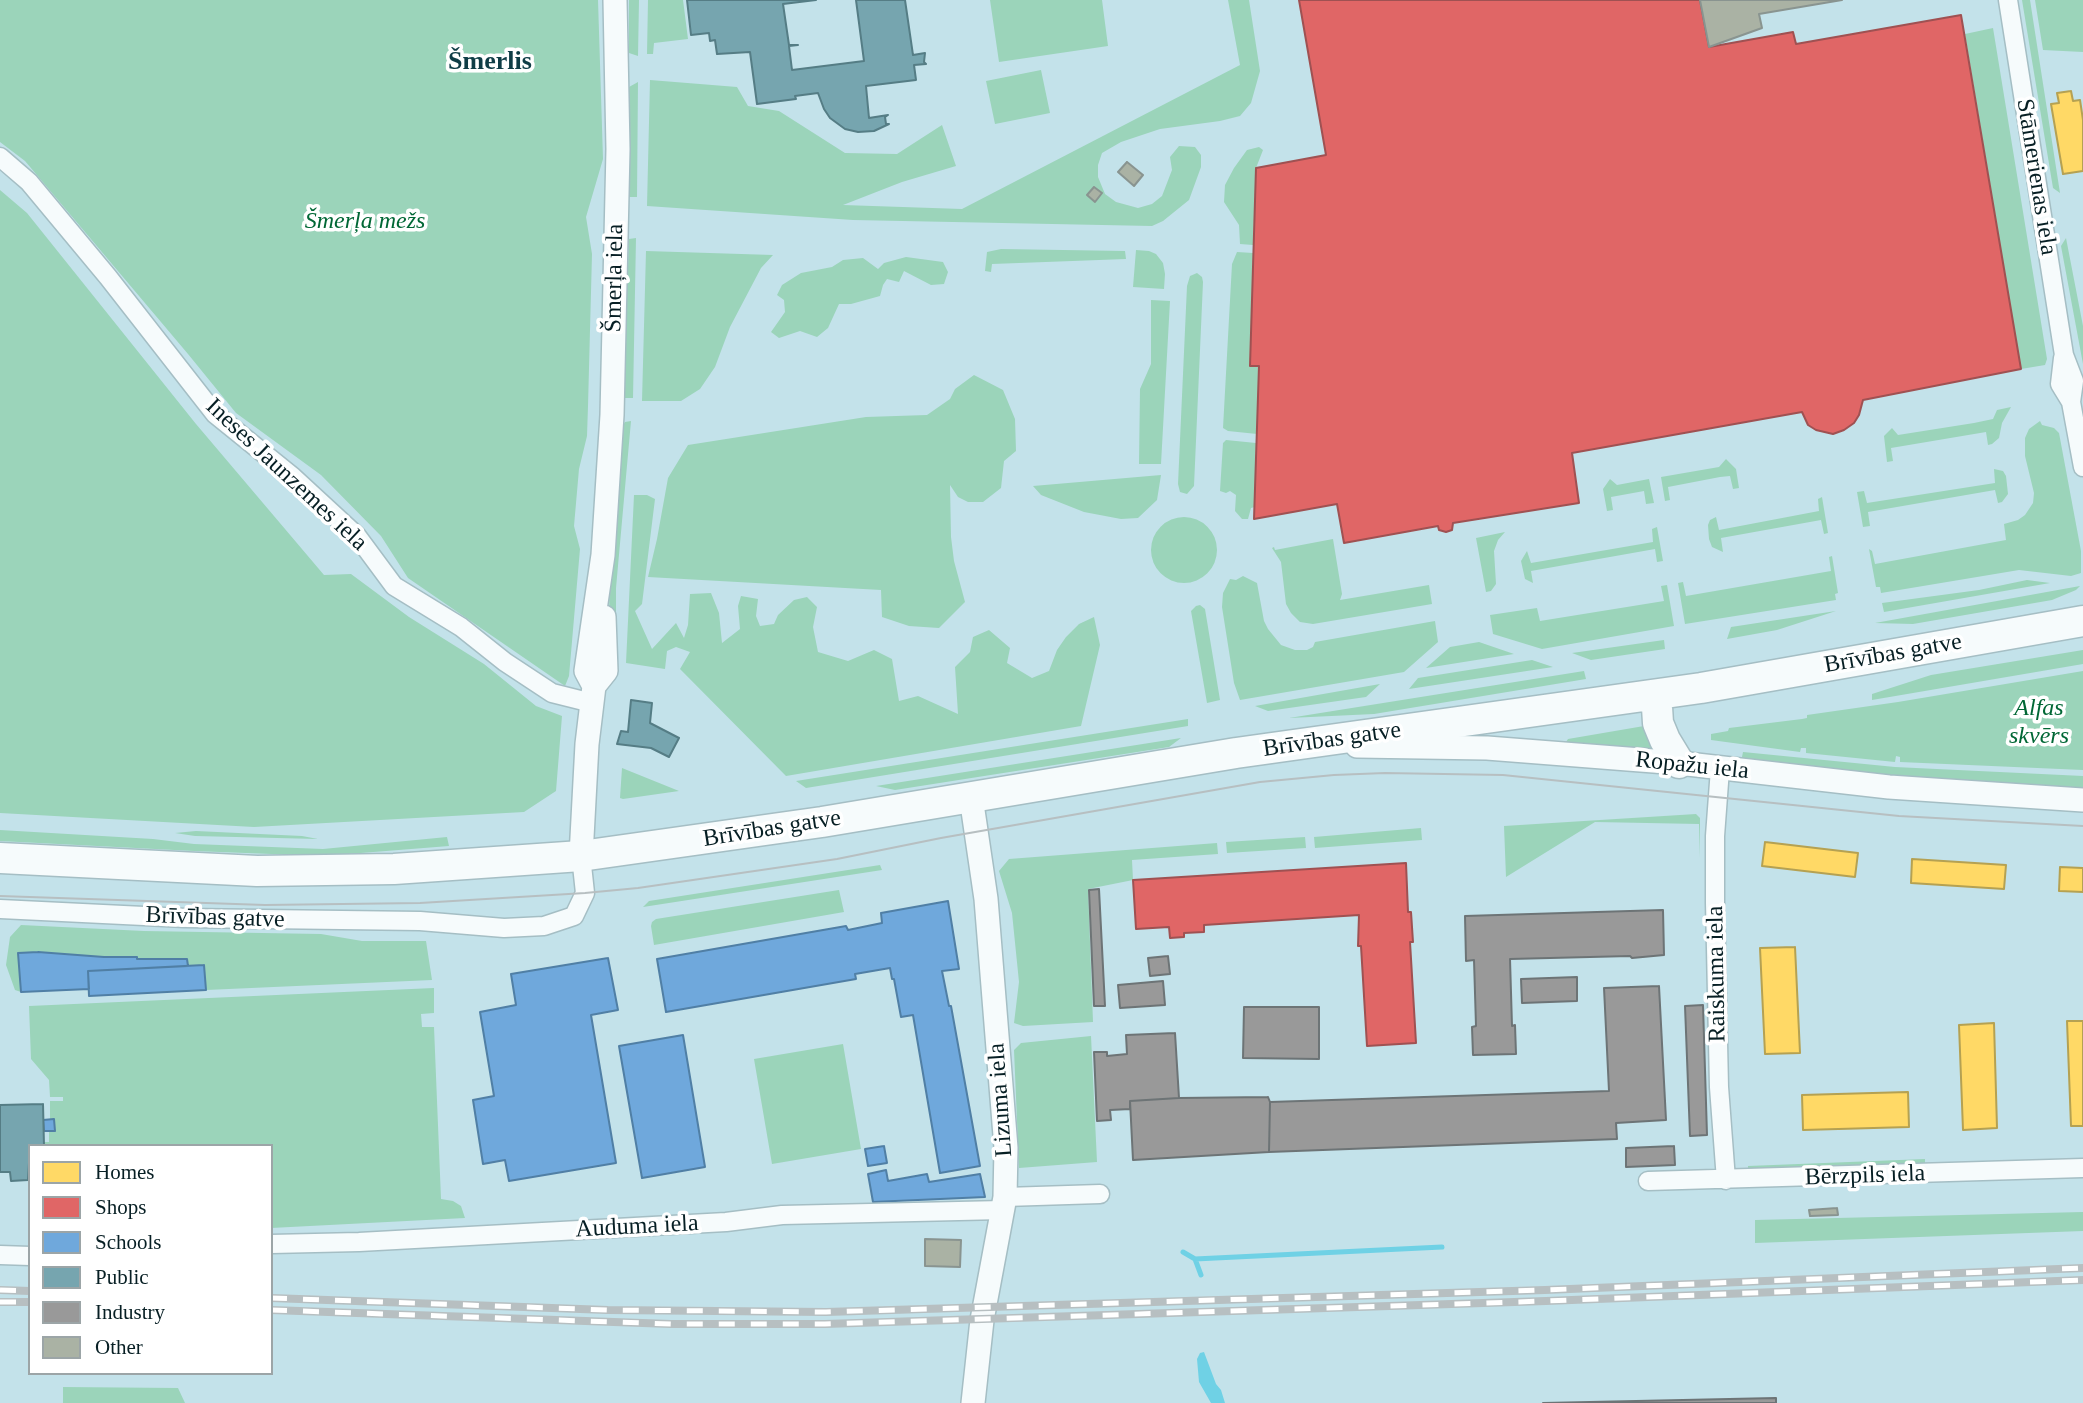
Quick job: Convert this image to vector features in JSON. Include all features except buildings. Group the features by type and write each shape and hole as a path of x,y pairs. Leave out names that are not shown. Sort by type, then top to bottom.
{"highway":[{"name":"Brīvības gatve","path":"0,858 271,871 394,869 581,856 822,822 1225,755 1659,695 2083,621"},
{"path":"1659,695 1658,723 1679,763"}],"street":[{"name":"Šmerļa iela","path":"581,856 587,744 593,694 606,671 603,555 612,415 617,194 615,0"},
{"name":"Stāmerienas iela","path":"2008,0 2064,355 2060,384 2071,401 2083,467"},
{"name":"Ineses Jaunzemes iela","path":"0,157 29,182 108,277 215,414 293,477 357,536 394,586 461,627 505,662 552,693 593,694"},
{"name":"Ropažu iela","path":"1300,745 1487,748 1679,763 1889,787 2083,800"},
{"name":"Raiskuma iela","path":"1720,769 1715,827 1714,903 1719,1087 1726,1180"},
{"name":"Lizuma iela","path":"971,797 986,899 1006,1148 1004,1203 982,1320 973,1403"},
{"name":"Brīvības gatve","path":"0,909 185,918 434,922 504,928 544,926 574,916 585,893 581,856"},
{"name":"Bērzpils iela","path":"1648,1181 2083,1168"},
{"path":"1004,1203 1100,1194"},
{"name":"Auduma iela","path":"273,1244 726,1223 782,1215 1004,1203"},
{"path":"0,1255 28,1256"}],"green space":[{"name":"Šmerļa mežs","path":"0,0 598,0 603,159 586,217 592,254 587,436 579,469 574,526 580,549 569,676 565,686 408,578 381,536 321,475 236,413 25,161 0,142"},
{"path":"629,0 639,0 638,56 629,53"},
{"path":"648,0 683,0 688,39 654,43 653,54 647,54"},
{"path":"990,0 1102,0 1108,46 999,62"},
{"path":"1228,0 1249,0 1260,71 1251,103 1240,116 1160,129 1121,142 1102,153 1098,177 1105,194 1116,202 1138,208 1152,204 1162,196 1172,170 1170,157 1179,146 1195,147 1201,155 1201,167 1189,200 1163,221 1152,226 853,220 647,206 650,80 737,87 748,106 779,111 845,153 897,154 942,125 956,166 902,182 843,205 962,209 1240,65"},
{"path":"2022,0 2030,0 2060,193 2053,188"},
{"path":"2035,0 2083,0 2083,52 2043,50"},
{"path":"1993,28 2047,359 2045,365 2021,369 1965,34"},
{"path":"1041,70 1050,113 995,124 986,81"},
{"path":"638,82 637,197 628,197 627,95 629,87"},
{"path":"1259,147 1263,150 1256,168 1253,245 1240,244 1239,225 1224,202 1225,185 1247,150"},
{"path":"0,190 27,213 196,424 324,575 351,574 409,617 484,664 536,706 562,716 556,791 524,812 254,827 0,813"},
{"path":"636,238 633,398 623,398 629,239"},
{"path":"2066,238 2083,326 2083,364 2061,246"},
{"path":"1001,249 1125,251 1126,259 992,264 991,272 985,271 987,252"},
{"path":"1136,250 1156,254 1163,263 1164,289 1133,287"},
{"path":"646,251 773,255 761,268 730,327 715,367 700,389 681,401 642,401"},
{"path":"1237,252 1253,253 1250,365 1259,366 1257,434 1223,428 1232,264"},
{"path":"906,257 943,262 948,272 944,284 931,285 904,271 899,282 887,279 880,296 851,304 839,304 828,328 817,337 800,331 779,338 771,332 785,312 784,300 777,295 782,285 801,273 832,267 843,260 863,258 878,269 884,263"},
{"path":"1197,273 1203,282 1194,486 1187,494 1180,492 1178,484 1187,286 1190,276"},
{"path":"1151,300 1170,301 1161,464 1139,464 1140,389 1151,364"},
{"path":"974,375 1003,390 1015,419 1016,451 1004,461 1001,488 983,502 968,502 958,497 950,485 954,561 965,602 939,628 909,626 882,617 881,590 648,577 668,478 688,445 866,417 927,415 950,399 955,389"},
{"path":"2011,407 2002,423 1999,438 1992,444 1988,445 1986,432 1891,448 1893,461 1887,462 1884,436 1892,428 1898,435 1974,423 1993,419 1997,410"},
{"path":"631,421 616,588 616,647 610,646 609,588 622,427 625,422"},
{"path":"2040,421 2042,425 2054,428 2059,433 2081,551 2081,573 2071,576 2019,570 1881,593 1880,587 1876,587 1869,549 1875,564 2006,540 2004,524 2025,515 2033,503 2034,493 2025,456 2025,438 2029,429"},
{"path":"1226,440 1256,443 1255,507 1251,508 1248,519 1242,519 1235,511 1236,495 1230,491 1220,491 1223,443"},
{"path":"1726,459 1736,469 1739,488 1733,489 1730,476 1720,477 1668,487 1670,500 1665,501 1661,477 1719,467"},
{"path":"1994,469 2003,471 2006,476 2008,494 2002,502 1998,503 1995,490 1868,512 1870,526 1863,527 1857,492 1864,491 1867,503 1995,483"},
{"path":"1161,475 1157,500 1138,518 1121,519 1084,512 1041,495 1033,486"},
{"path":"1610,479 1617,485 1649,479 1654,503 1646,504 1644,491 1611,497 1613,510 1607,511 1603,489"},
{"path":"634,495 647,495 655,499 642,604 635,611 652,649 676,623 684,638 688,625 690,594 711,593 719,613 722,643 740,629 738,606 741,596 758,599 756,616 760,626 774,624 778,615 794,600 807,597 817,607 813,627 818,652 848,661 874,650 892,659 899,701 918,696 958,714 955,667 970,652 973,637 989,630 1010,648 1007,663 1032,678 1049,671 1057,650 1066,637 1079,624 1094,617 1100,645 1081,726 786,776 680,669 690,652 676,647 667,651 665,669 626,663"},
{"path":"1822,497 1828,533 1824,534 1821,520 1721,538 1723,552 1712,547 1708,525 1710,520 1716,517 1719,530 1819,511 1818,499"},
{"path":"1184,517 1197,520 1207,527 1214,537 1217,550 1214,563 1207,573 1197,580 1184,583 1171,580 1161,573 1154,563 1151,550 1154,537 1161,527 1171,520"},
{"path":"1657,527 1663,561 1657,562 1655,549 1531,571 1533,583 1525,579 1521,561 1527,551 1531,563 1653,542 1652,529"},
{"path":"1505,532 1494,551 1496,584 1491,591 1486,592 1476,538"},
{"path":"1333,539 1342,594 1340,600 1429,585 1432,604 1313,624 1300,622 1286,604 1281,562 1272,548 1275,550"},
{"path":"1832,556 1838,593 1835,594 1836,600 1685,624 1678,583 1683,582 1686,596 1831,571 1829,557"},
{"path":"1243,576 1257,583 1268,629 1281,645 1295,650 1307,650 1313,647 1315,642 1435,621 1438,642 1404,672 1240,700 1234,683 1222,607 1223,593 1230,579 1236,580"},
{"path":"2027,580 2050,583 1884,612 1882,603 1979,590"},
{"path":"1667,585 1674,626 1542,649 1493,634 1490,615 1537,608 1540,621 1664,601 1661,586"},
{"path":"2080,586 2052,600 1913,624 1875,623"},
{"path":"1200,605 1205,609 1220,700 1207,703 1191,611"},
{"path":"1836,611 1777,630 1727,639 1731,627"},
{"path":"1664,640 1665,649 1591,660 1572,653"},
{"path":"1479,642 1514,654 1426,668 1450,647"},
{"path":"2083,650 2083,664 1872,700 1872,694 1931,675"},
{"path":"1532,660 1553,667 1409,689 1418,678"},
{"path":"1584,671 1586,679 1374,714 1289,718"},
{"name":"Alfas skvērs","path":"2083,671 2083,770 1900,762 1900,757 1896,756 1895,762 1806,753 1806,748 1801,748 1800,752 1711,740 1711,734 1728,731 1729,728 1802,719 1807,718 1807,715"},
{"path":"1380,684 1366,697 1268,711 1255,706"},
{"path":"1188,719 1188,726 806,788 796,781"},
{"path":"1644,726 1661,753 1566,742 1568,739"},
{"path":"1181,738 1169,747 895,790 876,786"},
{"path":"1743,752 1895,767 2083,776 2083,789 1977,784 1741,762"},
{"path":"622,768 679,791 620,798"},
{"path":"1696,814 1700,818 1700,858 1699,824 1595,822 1506,877 1504,826"},
{"path":"1421,828 1422,840 1315,848 1314,837"},
{"path":"0,830 194,844 323,849 447,837 449,846 323,856 0,841"},
{"path":"196,831 318,839 195,836 175,833"},
{"path":"1305,837 1306,848 1227,853 1226,842"},
{"path":"1217,843 1218,854 1132,860 1133,880 1088,889 1093,1022 1023,1026 1014,1023 1019,982 1012,913 999,871 1009,859"},
{"path":"880,865 882,870 643,907 649,901"},
{"path":"839,890 844,912 654,945 651,926 656,919"},
{"path":"21,925 144,931 321,934 362,941 426,941 432,980 206,990 204,965 188,966 187,959 137,959 38,952 18,953 21,992 15,990 6,965 10,937"},
{"path":"434,988 434,1013 421,1014 422,1027 434,1027 441,1199 461,1206 465,1218 273,1228 273,1144 44,1144 49,1142 49,1131 55,1130 54,1119 50,1119 50,1101 63,1101 63,1097 50,1097 49,1080 31,1059 29,1006"},
{"path":"1091,1036 1097,1162 1019,1168 1014,1050 1021,1043"},
{"path":"843,1044 861,1149 772,1164 754,1059"},
{"path":"1925,1159 1925,1164 1748,1170 1748,1166"},
{"path":"2083,1212 2083,1231 1755,1243 1755,1220"},
{"path":"63,1387 178,1388 185,1403 63,1403"}],"water":[{"path":"1204,1352 1225,1403 1211,1403 1199,1382 1197,1359 1200,1353"}],"waterway":[{"path":"1195,1259 1442,1247"},
{"path":"1183,1252 1195,1259 1201,1275"}],"tram line":[{"path":"0,896 265,905 420,903 585,893 638,888 837,859 1260,782 1385,773 1503,775 1899,816 2083,826"}],"railway":[{"path":"273,1298 608,1310 826,1312 1545,1290 2083,1268"},
{"path":"273,1310 671,1324 825,1324 1546,1301 2083,1280"},
{"path":"0,1290 28,1291"},
{"path":"0,1302 28,1302"}],"district":[{"name":"Šmerlis","path":"490,62"}]}
